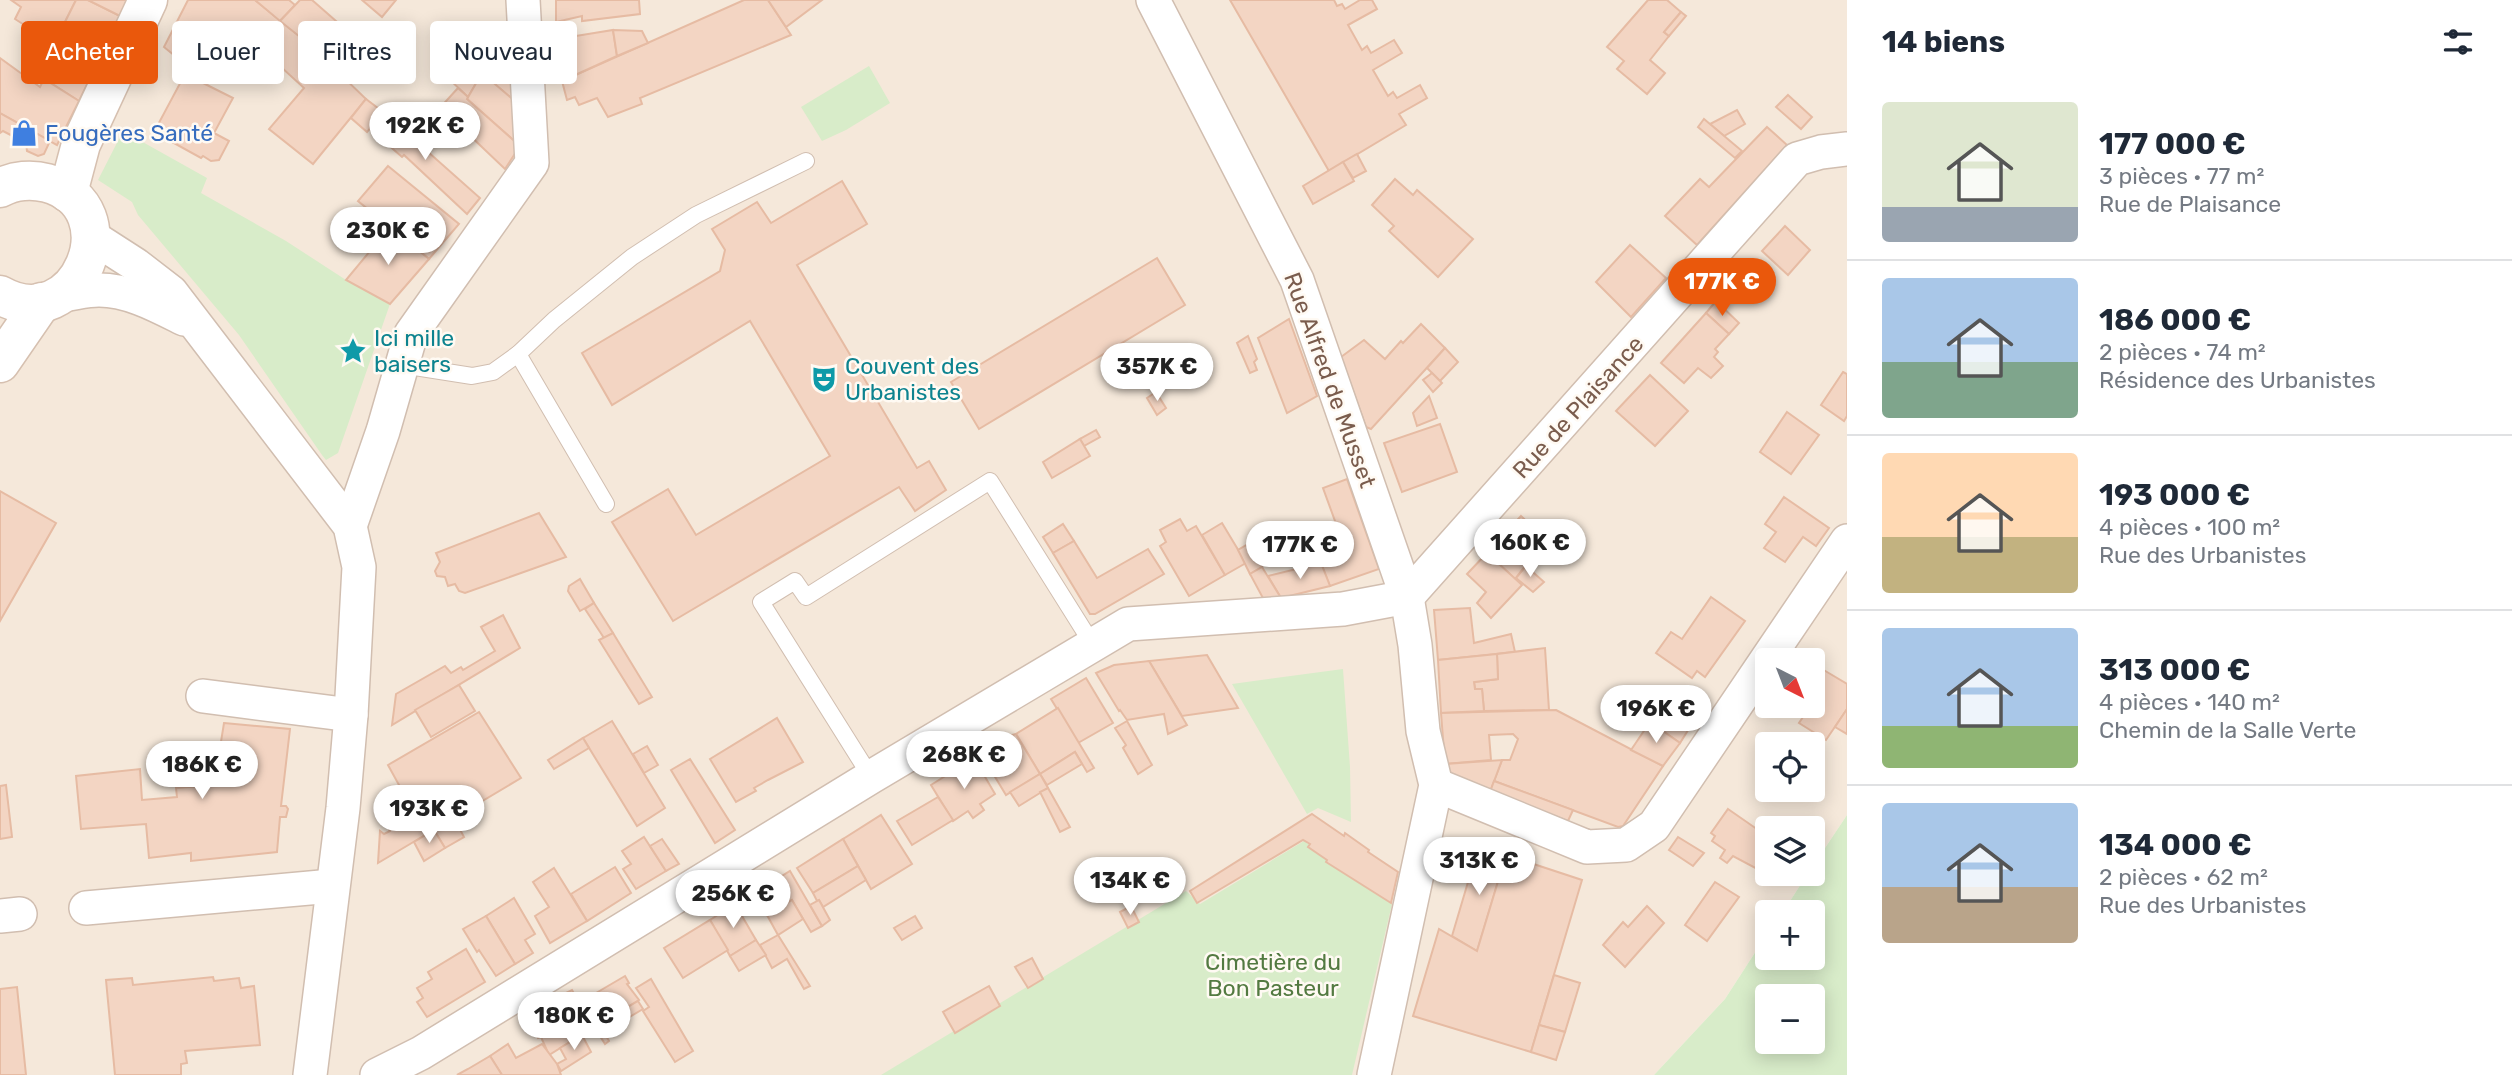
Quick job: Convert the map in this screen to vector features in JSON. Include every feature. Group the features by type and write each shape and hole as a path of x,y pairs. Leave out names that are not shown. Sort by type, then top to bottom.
{"main road":[{"path":"68,193 81,144 148,0"},
{"path":"0,188 21,181 37,180 54,185 68,193 83,213 91,236 90,253 84,270 74,284 51,298 0,362"},
{"path":"0,295 24,303 51,298"}],"street":[{"path":"350,526 383,431 411,334 532,163 523,0"},
{"name":"Rue Alfred de Musset","path":"1153,0 1297,280 1407,597 1415,645 1423,731 1436,785"},
{"name":"Rue de Plaisance","path":"1407,597 1797,159 1821,152 1847,149"},
{"path":"91,236 171,292 350,526 359,567 351,715 310,1075"},
{"path":"51,298 98,290 123,293 196,324"},
{"path":"1374,1075 1436,785 1587,847 1626,845 1654,826 1847,541"},
{"path":"377,1075 421,1053 870,777 1128,624 1343,609 1407,597"},
{"path":"203,696 351,715"},
{"path":"86,908 332,886"}],"lane":[{"path":"402,365 472,376 493,372 632,257 696,215 806,161"},
{"path":"518,354 607,503"},
{"path":"870,777 761,602 795,581 806,597 990,481 1093,645"}],"shaded area":[{"path":"0,0 1847,0 1847,815 1825,848 1825,816 1755,816 1755,886 1800,886 1791,900 1755,900 1755,953 1725,999 1654,1075 0,1075"}],"green space":[{"path":"869,66 890,103 846,130 822,141 801,107"},
{"path":"123,131 207,178 201,193 390,304 338,453 326,460 239,335 138,215 132,202 98,180"},
{"path":"1343,669 1351,822 1318,808 1307,814 1232,684"},
{"path":"1847,815 1847,1075 1654,1075 1725,999 1755,953 1755,970 1825,970 1825,900 1791,900 1800,886 1825,886 1825,848"},
{"name":"Cimetière du Bon Pasteur","path":"1304,841 1392,904 1352,1075 881,1075 1186,891 1200,904"}],"building":[{"path":"11,0 76,0 66,21 21,23 15,19 21,7"},
{"path":"76,0 88,0 120,16 118,21 66,21"},
{"path":"88,0 128,0 120,16"},
{"path":"188,0 255,0 281,21 177,21"},
{"path":"255,0 289,0 295,5 280,21"},
{"path":"300,0 312,0 336,21 298,21 298,35 284,24 284,21 280,21"},
{"path":"362,0 396,0 382,17"},
{"path":"556,0 639,0 640,14 582,21 582,16 556,21"},
{"path":"744,0 768,0 791,35 640,98 642,104 608,117 597,98 579,105 575,97 567,100 563,84 577,84 577,74"},
{"path":"768,0 822,0 786,27"},
{"path":"1230,0 1334,0 1337,6 1342,4 1345,9 1360,0 1372,0 1377,9 1348,25 1362,50 1367,46 1371,53 1394,40 1402,53 1373,70 1388,96 1393,92 1397,98 1420,85 1427,98 1399,114 1406,125 1329,171"},
{"path":"1648,0 1667,0 1681,12 1664,32 1669,36 1650,60 1665,73 1647,94 1617,69 1624,61 1607,47"},
{"path":"1681,12 1686,16 1669,36 1664,32"},
{"path":"284,24 298,35 298,82 284,70"},
{"path":"613,30 617,56 577,74 577,36"},
{"path":"613,30 642,31 648,43 617,56"},
{"path":"172,31 172,54 164,47"},
{"path":"0,58 21,73 21,84 36,84 40,87 42,84 52,84 79,101 57,145 0,113"},
{"path":"52,84 87,84 79,101"},
{"path":"180,84 205,84 233,98 214,133 229,141 219,160 211,161 203,156 201,158 154,132"},
{"path":"300,84 350,84 366,99 313,164 269,129 304,88"},
{"path":"454,84 476,84 468,97"},
{"path":"476,84 495,84 517,103 520,146 467,99"},
{"path":"495,84 516,84 517,103"},
{"path":"458,88 520,146 505,169 464,130 451,143 428,121"},
{"path":"1788,95 1812,117 1801,129 1776,107"},
{"path":"366,99 383,112 367,132 351,118"},
{"path":"1737,110 1745,124 1724,136 1710,124"},
{"path":"383,112 480,198 467,214 404,155 402,157 370,129"},
{"path":"0,113 50,141 44,154 38,156 27,151 26,143 3,131 0,133"},
{"path":"1704,119 1742,151 1735,158 1698,127"},
{"path":"1767,127 1787,145 1697,245 1665,216 1700,179 1709,187"},
{"path":"1357,154 1366,171 1353,178 1343,162"},
{"path":"1343,162 1354,181 1313,204 1303,186"},
{"path":"388,166 459,224 429,259 358,201"},
{"path":"1395,179 1413,195 1417,190 1473,239 1438,277 1389,231 1394,226 1372,205"},
{"name":"Couvent des Urbanistes","path":"842,181 867,224 797,265 917,468 929,461 946,490 915,511 899,487 673,621 612,522 668,489 696,535 830,456 750,321 612,405 582,353 720,271 725,250 712,229 757,202 771,223"},
{"path":"380,219 390,227 374,247 365,238"},
{"path":"1785,226 1810,250 1788,275 1762,251"},
{"path":"390,227 429,259 390,304 346,280"},
{"path":"1630,245 1666,278 1631,317 1596,282"},
{"path":"1157,258 1185,305 979,429 951,382"},
{"path":"1716,301 1739,323 1729,334 1706,313"},
{"path":"1706,313 1729,334 1715,349 1718,352 1714,357 1723,366 1711,378 1698,368 1684,383 1661,363"},
{"path":"1289,319 1317,396 1287,413 1258,338"},
{"path":"1421,324 1445,348 1371,429 1366,427 1341,357 1364,340 1385,359"},
{"path":"1248,336 1257,359 1254,362 1257,370 1250,373 1237,343"},
{"path":"1445,348 1458,362 1440,381 1427,368"},
{"path":"1843,372 1847,374 1847,416 1844,421 1821,405"},
{"path":"1432,373 1442,383 1433,392 1423,380"},
{"path":"1650,375 1688,411 1655,446 1616,411"},
{"path":"1156,392 1166,408 1157,415 1147,398"},
{"path":"1429,396 1437,418 1417,426 1413,413"},
{"path":"1787,412 1819,435 1791,474 1760,452"},
{"path":"1440,424 1457,472 1402,492 1384,443"},
{"path":"1096,430 1100,437 1084,446 1080,439"},
{"path":"1080,439 1090,456 1052,478 1043,462"},
{"path":"1347,479 1379,569 1330,586 1321,563 1347,554 1323,488"},
{"path":"0,491 56,523 0,621"},
{"path":"1784,497 1829,528 1816,546 1803,537 1785,562 1764,548 1776,532 1765,524"},
{"path":"539,513 566,557 465,593 459,591 455,584 448,586 445,577 437,576 435,571 440,562 436,553"},
{"path":"1521,516 1546,539 1515,579 1487,553"},
{"path":"1180,519 1187,531 1196,526 1225,575 1189,596 1160,546 1166,542 1160,530"},
{"path":"1222,523 1246,563 1225,575 1202,535"},
{"path":"1063,524 1074,541 1053,553 1043,537"},
{"path":"1074,541 1097,578 1148,549 1164,574 1095,614 1090,614 1053,553"},
{"path":"1248,544 1262,567 1250,574 1238,550"},
{"path":"1487,553 1522,585 1491,618 1477,603 1486,592 1467,574"},
{"path":"1321,563 1330,586 1281,598 1268,576"},
{"path":"1526,566 1544,582 1533,592 1516,578"},
{"path":"1262,567 1281,598 1264,600 1250,574"},
{"path":"580,579 594,603 580,611 568,591 569,586"},
{"path":"1711,597 1745,621 1705,677 1697,671 1692,678 1656,653 1671,632 1682,639"},
{"path":"594,603 613,633 604,638 585,609"},
{"path":"1470,608 1474,643 1511,634 1515,652 1438,660 1434,610"},
{"path":"503,615 520,648 392,725 396,694 445,666 451,673 461,667 463,670 495,651 481,627"},
{"path":"613,633 652,697 639,704 599,640"},
{"path":"1545,648 1549,710 1484,711 1482,689 1475,689 1474,682 1498,679 1497,654"},
{"path":"1497,654 1498,679 1474,682 1475,689 1482,689 1484,711 1441,713 1438,660"},
{"path":"1207,655 1238,708 1182,716 1149,661"},
{"path":"1149,661 1187,725 1168,734 1164,714 1127,720 1096,673 1114,665"},
{"path":"1825,671 1847,684 1847,709 1826,740 1825,732 1813,732 1799,723 1802,718 1825,718"},
{"path":"1086,678 1113,723 1078,743 1051,699"},
{"path":"459,685 475,711 431,737 415,710"},
{"path":"1661,707 1690,727 1680,743 1650,722"},
{"path":"1058,708 1094,768 1087,772 1075,752 1040,774 1016,734"},
{"path":"1847,709 1847,734 1835,727"},
{"path":"1556,710 1663,766 1623,826 1618,827 1494,781 1502,760 1510,760 1518,739 1513,734 1489,735 1491,760 1445,764 1441,713"},
{"path":"479,712 521,778 378,863 380,831 384,834 390,831 385,822 402,811 395,799 404,794 388,765"},
{"path":"777,718 803,762 754,788 756,791 736,802 710,759"},
{"path":"612,721 665,808 637,826 583,738"},
{"path":"1127,721 1152,765 1138,774 1123,748 1126,745 1115,728"},
{"path":"1650,722 1680,743 1663,766 1631,750"},
{"path":"224,723 290,729 281,806 288,809 286,817 280,817 277,852 191,861 191,853 149,858 146,824 81,829 76,776 140,769 142,800 177,797 176,788 214,785"},
{"path":"1016,734 1040,774 1006,795 986,762 998,754 995,748 1001,738"},
{"path":"583,738 589,748 554,769 548,760"},
{"path":"647,746 658,765 644,773 633,754"},
{"path":"1075,752 1082,764 1047,785 1040,774"},
{"path":"974,758 995,794 980,804 984,810 973,818 968,811 953,821 931,785"},
{"path":"690,759 735,830 715,843 671,770"},
{"path":"1502,760 1490,792 1445,776 1445,764"},
{"path":"1040,774 1048,788 1019,806 1010,792"},
{"path":"1494,781 1573,810 1568,821 1490,792"},
{"path":"6,785 12,837 0,839 0,786"},
{"path":"1048,788 1070,827 1060,832 1040,792"},
{"path":"938,797 953,820 912,845 897,821"},
{"path":"1728,809 1755,828 1755,868 1733,856 1727,863 1720,858 1725,850 1712,841 1715,836 1711,833"},
{"path":"1312,814 1344,836 1345,833 1398,872 1391,903 1326,862 1327,860 1308,847 1310,844 1303,840 1197,903 1190,891"},
{"path":"881,815 912,864 871,889 843,839"},
{"path":"454,818 464,837 445,848 434,830"},
{"path":"434,830 445,848 424,861 414,842"},
{"path":"644,837 666,871 636,889 623,869 631,864 622,851"},
{"path":"1678,837 1704,853 1693,866 1669,850"},
{"path":"662,839 679,864 666,871 650,846"},
{"path":"843,839 858,866 813,893 797,868"},
{"path":"1479,845 1506,855 1477,951 1452,936"},
{"path":"1506,855 1582,880 1531,1052 1413,1016 1439,929 1477,951"},
{"path":"858,866 866,880 823,907 819,900 817,901 813,893"},
{"path":"615,867 631,893 587,921 571,894"},
{"path":"554,868 587,921 550,943 535,916 549,907 533,882"},
{"path":"790,871 822,926 811,932 792,900 767,915 753,894"},
{"path":"1715,882 1739,897 1707,941 1685,925"},
{"path":"514,898 535,934 525,940 533,953 515,964 486,916"},
{"path":"792,900 803,919 778,935 767,915"},
{"path":"819,900 830,920 822,926 810,905"},
{"path":"735,904 756,940 730,956 710,920"},
{"path":"1131,906 1139,922 1128,928 1120,912"},
{"path":"1647,906 1664,923 1625,967 1603,945 1623,922 1628,927"},
{"path":"486,916 515,964 496,976 463,929"},
{"path":"915,916 922,928 902,940 894,928"},
{"path":"710,920 728,950 683,978 664,948"},
{"path":"778,935 810,986 804,989 787,959 772,968 760,945"},
{"path":"756,940 766,955 739,971 730,956"},
{"path":"466,949 485,982 427,1017 417,1002 423,998 417,988 432,979 428,972"},
{"path":"1032,958 1043,979 1028,988 1015,967"},
{"path":"1554,975 1580,983 1565,1032 1539,1025"},
{"path":"625,976 629,983 627,984 639,1000 616,1014 621,1022 604,1032 609,1041 605,1044 579,1003"},
{"path":"213,977 214,981 239,978 241,988 254,986 260,1045 185,1051 187,1063 181,1064 181,1075 115,1075 106,980 132,978 133,985"},
{"path":"651,979 693,1051 675,1062 643,1011 649,1007 636,988"},
{"path":"989,986 1000,1006 955,1033 943,1012"},
{"path":"17,987 26,1075 0,1075 0,989"},
{"path":"572,990 579,1003 573,1008 564,994"},
{"path":"638,1001 643,1009 621,1022 616,1014"},
{"path":"579,1003 594,1027 549,1055 541,1037 538,1038 534,1030"},
{"path":"1539,1025 1565,1032 1556,1060 1531,1052"},
{"path":"582,1035 591,1052 561,1071 557,1064 566,1059 560,1048"},
{"path":"508,1044 516,1058 542,1044 557,1064 561,1075 502,1075 490,1056"},
{"path":"490,1056 502,1075 457,1075 468,1069"}],"place":[{"name":"Fougères Santé","path":"24,133"},
{"name":"Ici mille baisers","path":"353,351"},
{"name":"Couvent des Urbanistes","path":"824,379"}]}
